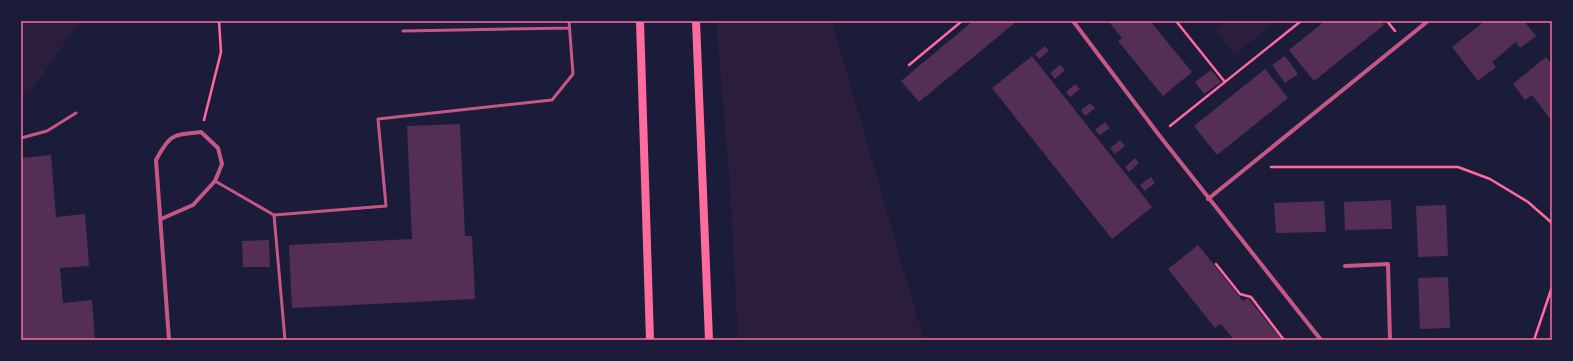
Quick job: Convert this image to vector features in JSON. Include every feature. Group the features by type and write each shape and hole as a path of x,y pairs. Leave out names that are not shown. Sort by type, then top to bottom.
{"main road":[{"path":"640,21 650,340"},
{"path":"696,21 709,340"}],"street":[{"path":"1073,21 1158,135 1321,340"},
{"path":"1208,199 1428,21"},
{"path":"161,219 193,205 215,181 222,164 218,148 201,132 179,134 166,142 156,160 169,340"},
{"path":"1345,266 1388,264 1390,340"}],"lane":[{"path":"215,181 274,215 386,206 378,119 552,100 573,74 569,21"},
{"path":"403,31 569,28"},
{"path":"21,138 47,131 76,113"},
{"path":"274,215 285,340"}],"path":[{"path":"201,132 220,52 219,21"},
{"path":"910,65 962,21"},
{"path":"1176,21 1225,82"},
{"path":"1158,135 1301,21"},
{"path":"1246,167 1458,167 1490,179 1528,202 1552,223"},
{"path":"1216,264 1240,294 1251,297 1284,340"},
{"path":"1534,340 1552,287"}],"shaded area":[{"path":"21,21 80,21 32,90 21,95"},
{"path":"716,21 832,21 924,340 738,340 730,189"},
{"path":"1227,21 1277,21 1234,55 1215,30"}],"building":[{"path":"973,21 1017,21 919,102 901,81"},
{"path":"1150,21 1192,72 1163,96 1118,41 1122,38 1109,22"},
{"path":"1325,21 1381,21 1384,25 1314,81 1289,50"},
{"path":"1485,21 1524,21 1536,36 1520,48 1516,42 1492,62 1496,67 1478,81 1452,47"},
{"path":"1045,46 1049,51 1039,59 1035,54"},
{"path":"1032,56 1152,207 1112,239 992,88"},
{"path":"1285,56 1298,74 1285,83 1272,65"},
{"path":"1546,57 1552,65 1552,121 1532,95 1525,100 1513,84"},
{"path":"1060,65 1065,70 1055,79 1050,73"},
{"path":"1265,69 1288,98 1217,155 1194,126"},
{"path":"1211,70 1221,82 1204,94 1195,82"},
{"path":"1075,84 1080,89 1070,97 1066,92"},
{"path":"1090,103 1095,108 1085,116 1081,110"},
{"path":"1105,122 1110,128 1100,135 1095,130"},
{"path":"460,124 465,236 472,236 475,299 292,308 289,245 412,239 407,126"},
{"path":"1120,140 1125,146 1115,154 1110,148"},
{"path":"51,155 56,217 85,214 89,266 60,268 63,303 92,300 95,340 21,340 21,158"},
{"path":"1135,158 1139,163 1129,172 1125,167"},
{"path":"1151,177 1155,183 1145,191 1140,185"},
{"path":"1391,200 1392,229 1345,230 1344,202"},
{"path":"1324,201 1326,232 1276,233 1274,203"},
{"path":"1446,205 1448,256 1418,257 1416,206"},
{"path":"269,240 270,267 243,267 242,241"},
{"path":"1198,245 1243,301 1248,298 1282,340 1234,340 1221,324 1215,328 1168,269"},
{"path":"1448,277 1450,328 1420,329 1418,278"}]}
